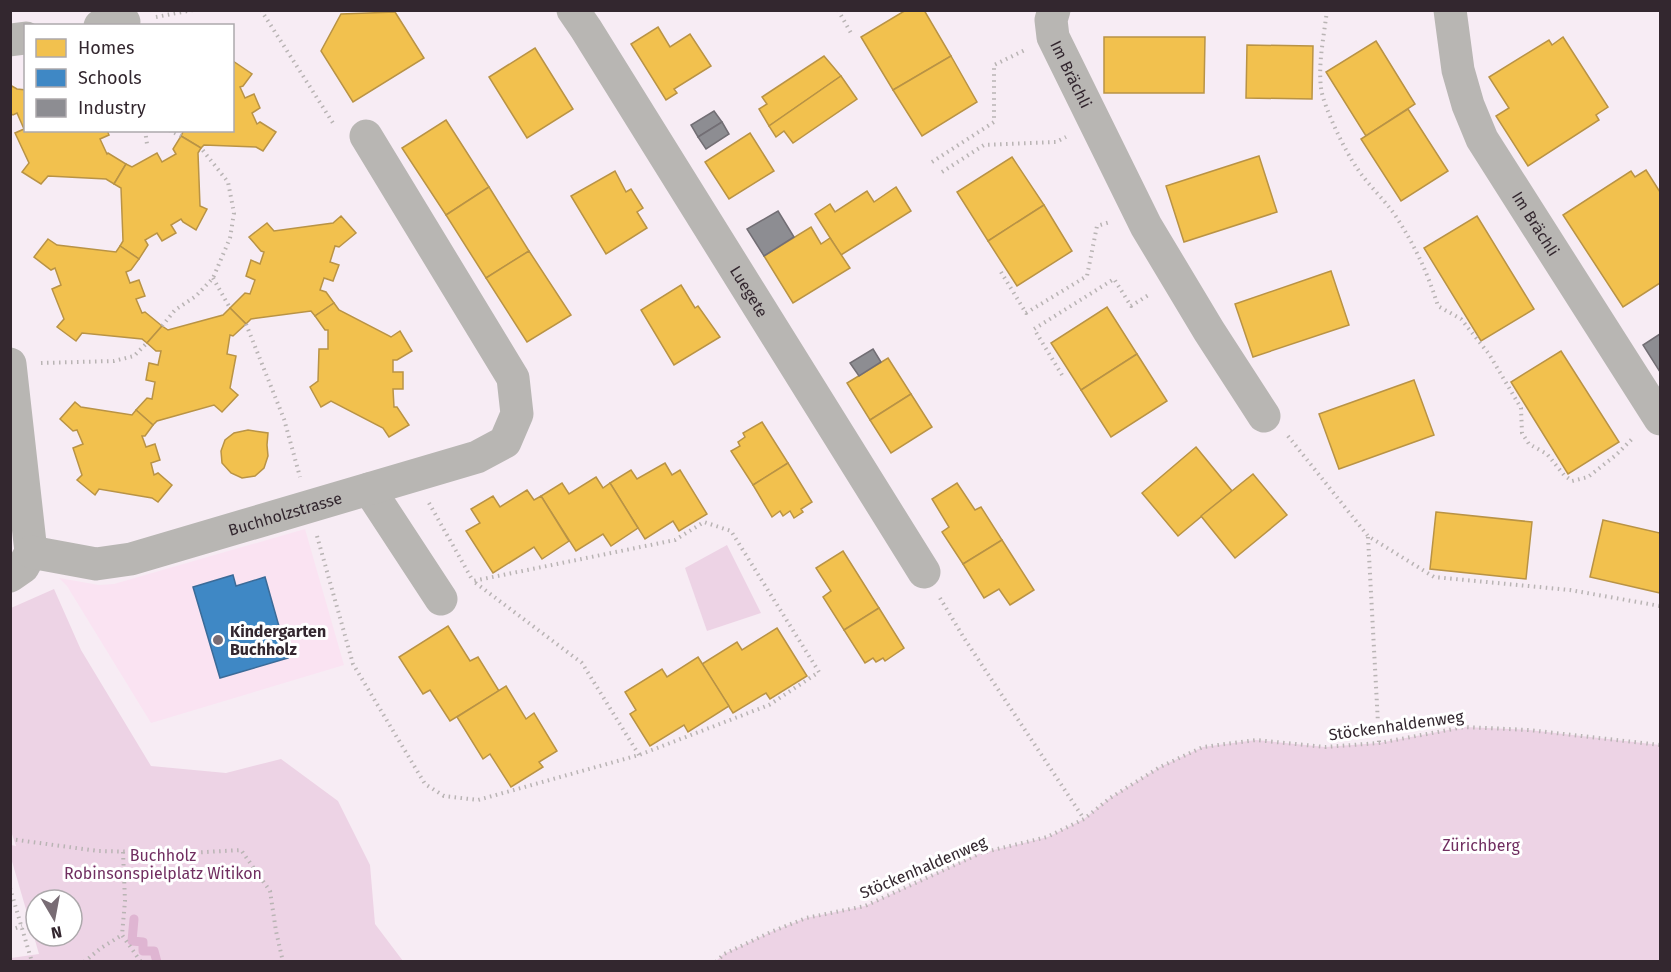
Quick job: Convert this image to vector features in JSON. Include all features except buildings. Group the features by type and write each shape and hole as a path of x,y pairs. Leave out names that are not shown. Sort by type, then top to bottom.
{"street":[{"name":"Luegete","path":"573,10 924,572"},
{"name":"Im Brächli","path":"1450,10 1458,70 1468,105 1482,139 1659,417"},
{"name":"Im Brächli","path":"1053,24 1086,106 1146,226 1209,331 1264,416"},
{"name":"Buchholzstrasse","path":"10,364 20,564 96,564 131,558 477,457 505,442 517,414 513,378 366,136"},
{"path":"369,489 441,599"}],"path":[{"path":"112,24 193,10"},
{"path":"261,10 333,123 366,136"},
{"path":"838,10 851,33"},
{"path":"1327,10 1320,66 1321,91 1334,125 1357,168 1393,212 1415,246 1438,306 1461,319 1489,354 1521,408 1522,433 1529,444 1547,454 1572,481 1588,477 1659,417"},
{"path":"932,162 994,123 994,65 1053,24"},
{"path":"942,172 984,145 1056,142 1073,133 1066,117 1086,106"},
{"path":"145,132 147,144"},
{"path":"173,132 181,136"},
{"path":"162,326 175,310 196,296 213,279 230,238 234,213 228,182 201,148"},
{"path":"1001,272 1026,313 1087,276 1097,226 1118,219 1127,236 1146,226"},
{"path":"1062,375 1034,328 1114,279 1131,306 1156,290 1151,278 1170,267"},
{"path":"213,279 230,308"},
{"path":"246,324 284,419 353,664 425,784 444,796 478,800 639,755 769,705 819,672 731,531 704,522 675,540 473,581"},
{"path":"10,364 114,361 134,356 147,343"},
{"path":"1264,416 1287,434 1368,536 1434,577 1570,590 1660,606"},
{"path":"413,476 473,581 582,663 639,755"},
{"path":"1368,536 1379,743"},
{"path":"924,572 964,638 1084,819"},
{"name":"Stöckenhaldenweg","path":"716,962 724,954 806,918 865,906 981,853 1047,837 1084,819 1110,798 1160,767 1203,747 1256,740 1325,747 1379,743 1464,727 1529,730 1660,745"},
{"path":"10,838 98,851 189,853 241,850 270,891 283,962"},
{"path":"123,852 125,901 122,935 141,962"},
{"path":"10,888 32,962"},
{"path":"10,930 22,926"},
{"path":"84,962 122,935"}],"shaded area":[{"name":"Kindergarten Buchholz","path":"305,529 344,665 151,723 67,586 59,578 99,585 114,584"}],"green space":[{"path":"727,545 761,613 707,631 685,568"},
{"name":"Buchholz Robinsonspielplatz Witikon","path":"54,589 81,650 151,766 226,773 281,759 338,801 370,865 375,924 403,961 11,961 11,958 39,954 37,948 84,948 84,888 24,888 24,903 11,858 11,845 16,846 10,828 11,608"},
{"name":"Zürichberg","path":"1464,727 1529,730 1660,745 1660,961 716,961 724,954 806,918 865,906 981,853 1048,837 1084,819 1110,798 1160,767 1203,747 1256,740 1325,747 1379,743"}],"waterway":[{"path":"134,919 132,941 143,942 143,951 154,951 157,962"}],"place":[{"name":"Kindergarten Buchholz","path":"218,640"}]}
